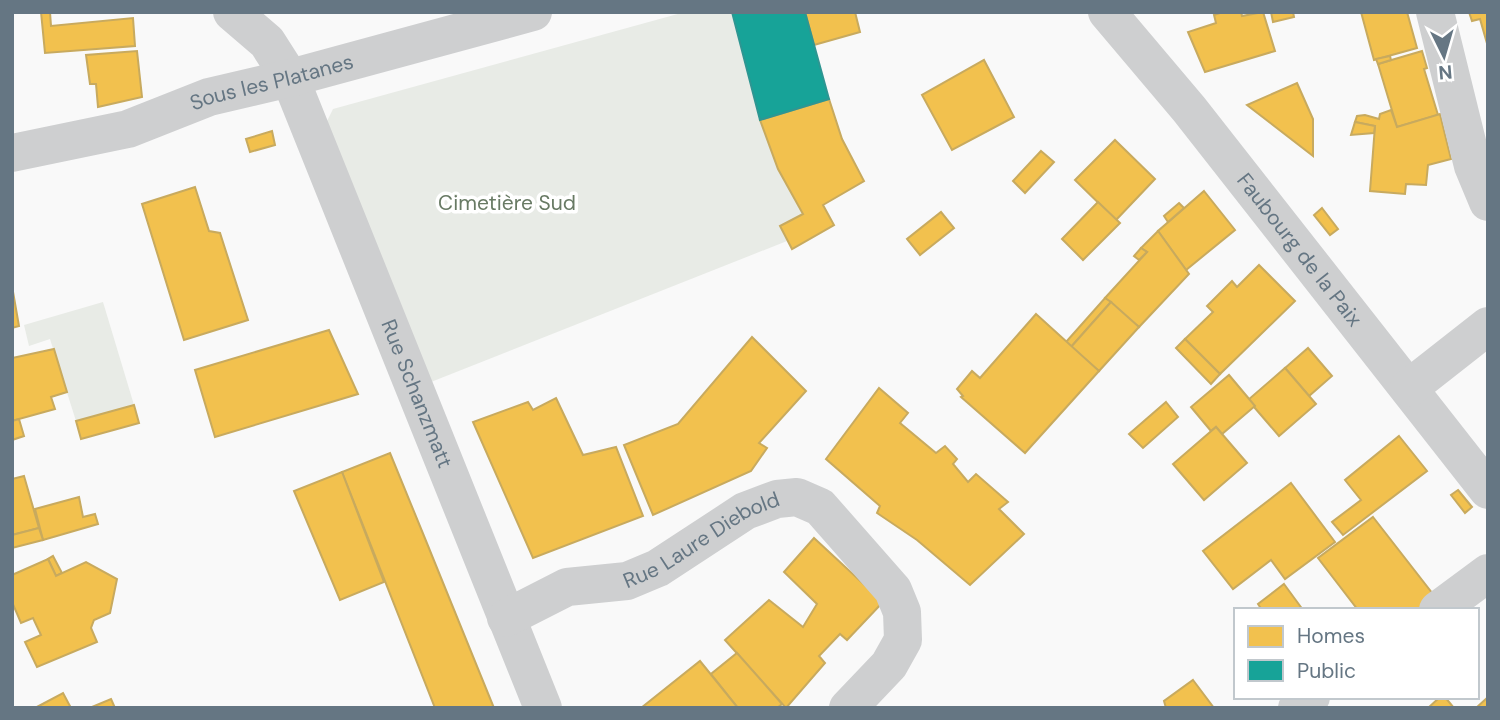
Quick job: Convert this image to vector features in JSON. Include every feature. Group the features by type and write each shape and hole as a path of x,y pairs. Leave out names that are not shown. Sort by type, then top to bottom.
{"street":[{"name":"Rue Schanzmatt","path":"232,12 267,42 290,78 543,708"},
{"name":"Sous les Platanes","path":"12,153 128,129 209,97 290,78 533,12"},
{"name":"Faubourg de la Paix","path":"1107,12 1189,109 1488,490"},
{"path":"1435,12 1473,166 1488,202"},
{"path":"1409,388 1488,326"},
{"name":"Rue Laure Diebold","path":"506,618 567,587 627,581 658,568 745,511 777,499 797,497 820,508 893,590 902,612 903,639 889,665 848,708"},
{"path":"1440,608 1488,573"}],"green space":[{"name":"Cimetière Sud","path":"685,12 732,12 760,120 803,214 780,226 787,241 431,382 327,121 333,109"},
{"path":"103,302 134,405 76,421 50,339 29,346 24,325"}],"building: Homes":[{"path":"41,12 50,12 51,26 133,18 135,46 45,53"},
{"path":"805,12 855,12 860,32 814,45"},
{"path":"1241,12 1242,16 1263,12 1275,51 1205,72 1188,32 1216,23 1214,15"},
{"path":"1271,12 1293,12 1294,17 1273,22"},
{"path":"1361,12 1407,12 1417,48 1374,60"},
{"path":"1469,12 1488,12 1488,47 1480,19 1472,21"},
{"path":"137,51 142,97 98,107 96,84 90,84 86,55"},
{"path":"1422,51 1427,68 1424,69 1438,115 1397,127 1378,64"},
{"path":"1390,56 1391,60 1378,64 1376,59"},
{"path":"984,60 1014,117 952,150 922,95"},
{"path":"1297,83 1313,119 1313,156 1247,105"},
{"path":"829,99 842,139 864,181 823,205 834,225 792,249 780,226 803,214 778,169 760,120"},
{"path":"1391,110 1397,127 1440,114 1451,159 1428,165 1426,185 1406,184 1405,194 1370,191 1375,126 1355,122 1357,116 1379,119 1380,114"},
{"path":"1355,122 1375,126 1374,133 1351,135"},
{"path":"272,131 275,145 250,152 246,139"},
{"path":"1115,140 1155,179 1116,220 1075,180"},
{"path":"1041,151 1054,162 1025,193 1013,181"},
{"path":"195,187 209,231 220,233 248,320 184,340 142,204"},
{"path":"1204,191 1235,230 1186,270 1158,231"},
{"path":"1098,202 1120,223 1083,260 1062,239"},
{"path":"1179,203 1184,208 1168,222 1164,216"},
{"path":"1322,208 1338,229 1330,235 1314,215"},
{"path":"941,212 954,228 920,255 907,239"},
{"path":"1158,231 1189,274 1139,327 1105,298 1147,252 1141,248"},
{"path":"1141,248 1147,252 1139,260 1134,256"},
{"path":"1259,265 1295,301 1220,374 1185,339 1213,312 1207,306 1232,281 1237,287"},
{"path":"12,286 19,326 12,328"},
{"path":"1105,298 1111,302 1071,347 1066,342"},
{"path":"1111,302 1139,327 1099,371 1071,347"},
{"path":"1036,314 1099,371 1025,453 961,397 963,396 957,389 972,371 980,378"},
{"path":"329,330 358,394 215,437 195,370"},
{"path":"752,337 806,391 759,443 767,448 751,471 653,515 624,445 678,424"},
{"path":"1185,339 1220,374 1211,384 1176,348"},
{"path":"1308,348 1332,376 1309,396 1285,368"},
{"path":"54,349 67,392 51,397 55,409 12,421 12,358"},
{"path":"1285,368 1316,404 1279,436 1248,400"},
{"path":"1229,375 1255,406 1222,434 1216,427 1211,431 1191,407"},
{"path":"879,388 908,413 900,423 936,453 945,446 957,459 953,464 968,482 976,474 1008,502 999,509 1024,534 970,585 917,540 877,513 880,506 826,459"},
{"path":"556,398 583,455 616,447 643,516 533,558 473,422 528,402 533,410"},
{"path":"1166,402 1178,417 1143,448 1129,434"},
{"path":"134,405 139,423 81,439 76,421"},
{"path":"19,419 24,436 12,440 12,421"},
{"path":"1216,427 1247,463 1204,500 1173,464"},
{"path":"1399,436 1427,471 1343,535 1332,522 1361,500 1345,480"},
{"path":"390,453 494,708 435,708 342,472"},
{"path":"342,472 384,582 340,600 294,491"},
{"path":"24,476 39,528 12,535 12,479"},
{"path":"1291,483 1335,542 1285,579 1271,560 1233,589 1203,551"},
{"path":"1458,490 1472,507 1465,513 1451,495"},
{"path":"79,497 83,517 95,514 98,524 43,540 35,509"},
{"path":"1373,517 1436,598 1420,608 1356,608 1318,558"},
{"path":"39,528 43,540 12,548 12,535"},
{"path":"814,538 883,602 847,640 840,634 819,656 825,663 786,708 725,640 769,600 803,627 817,604 784,572"},
{"path":"53,556 62,573 56,576 48,559"},
{"path":"48,559 56,576 86,562 117,579 110,613 94,620 91,628 97,642 37,667 25,642 41,635 33,618 21,623 12,602 12,575"},
{"path":"1284,584 1302,608 1261,608 1258,604"},
{"path":"737,653 782,704 777,708 738,708 711,674"},
{"path":"700,661 738,708 641,708"},
{"path":"1193,680 1214,708 1166,708 1164,701"},
{"path":"63,693 71,708 35,708"},
{"path":"1488,697 1488,708 1476,708"},
{"path":"111,699 115,708 92,707"},
{"path":"1438,699 1447,699 1454,708 1428,708"}],"building: Public":[{"path":"732,12 805,12 829,99 760,120"}]}
